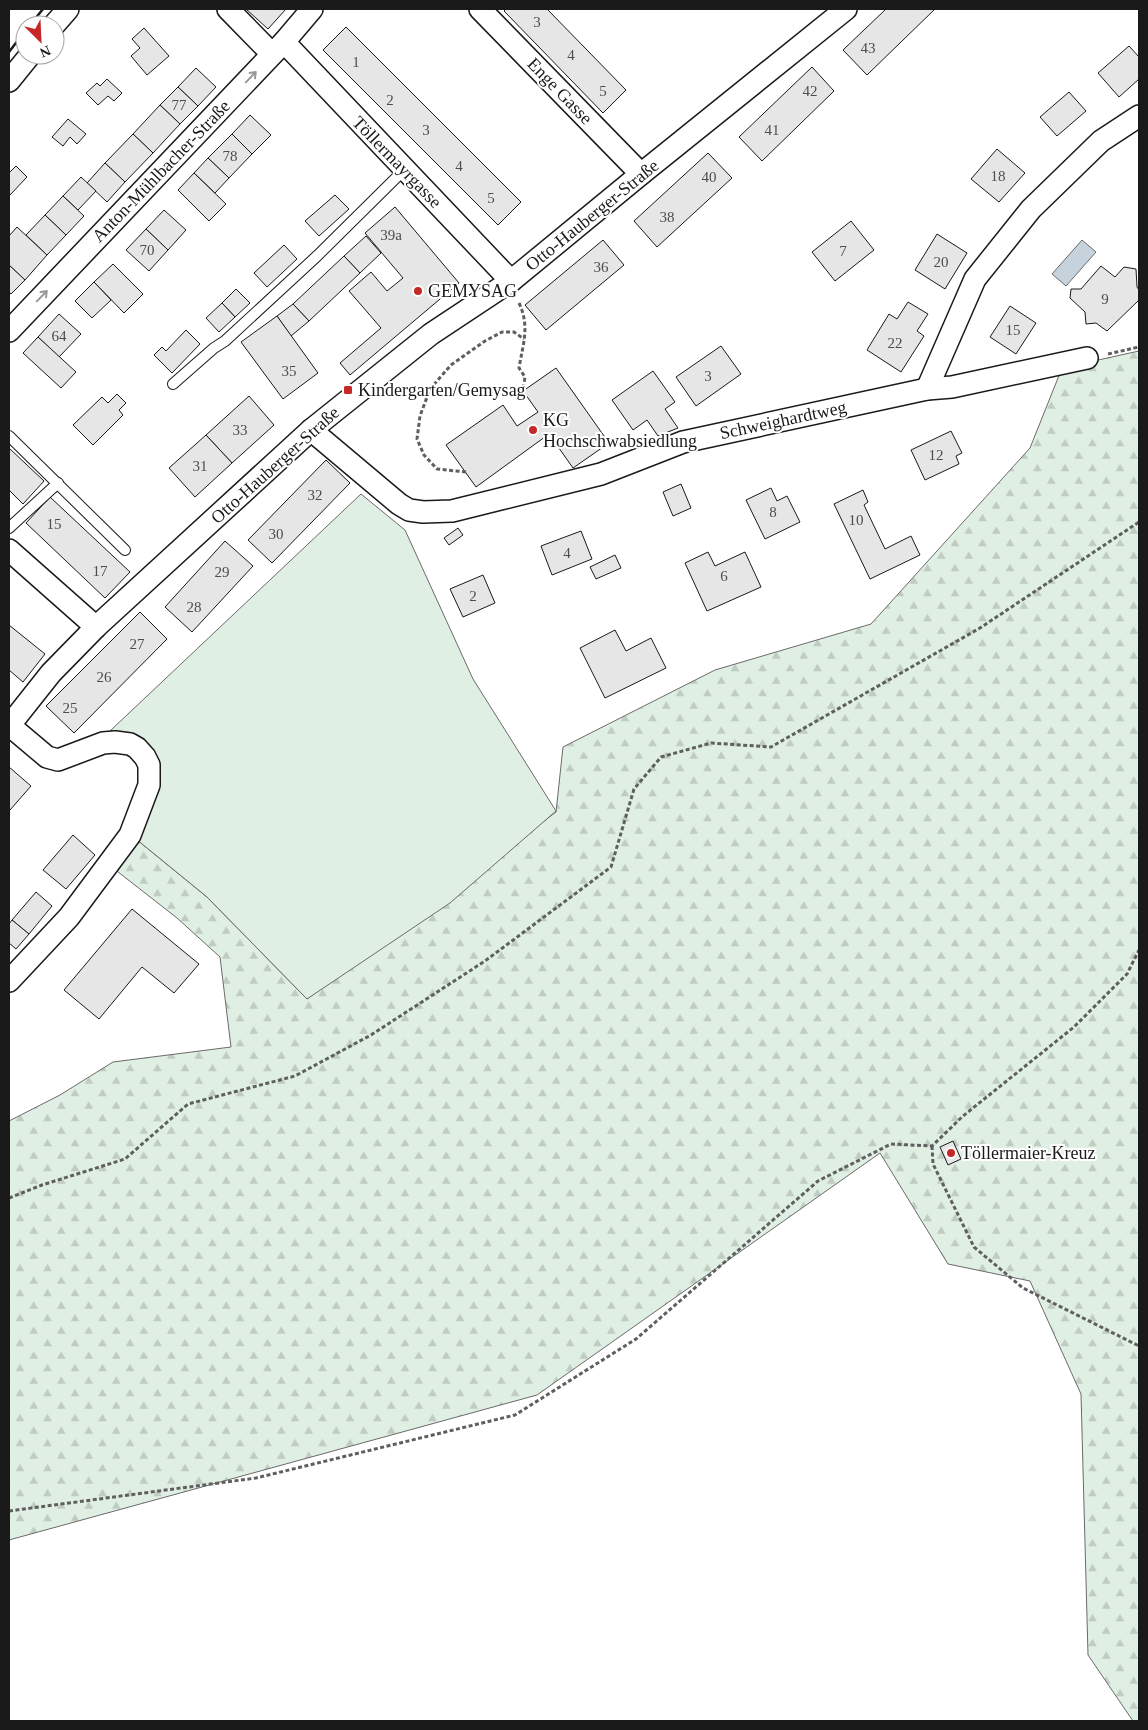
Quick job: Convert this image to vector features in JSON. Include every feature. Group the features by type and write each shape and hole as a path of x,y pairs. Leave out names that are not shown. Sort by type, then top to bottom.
{"street":[{"name":"Töllermayrgasse","path":"228,9 278,48 404,170 511,281"},
{"name":"Anton-Mühlbacher-Straße","path":"9,331 278,48 312,9"},
{"name":"Otto-Hauberger-Straße","path":"9,981 68,917 130,835 149,785 149,765 145,756 130,744 103,743 58,760 47,758 9,725 51,673 96,627 311,430 431,334 511,281 846,9"},
{"name":"Enge Gasse","path":"483,10 641,174"},
{"path":"9,82 22,65"},
{"path":"927,389 975,279 1031,209 1101,141 1139,116"},
{"name":"Schweighardtweg","path":"311,430 399,504 409,510 423,512 452,511 601,474 683,442 927,389 952,387 1087,358"},
{"path":"9,550 96,627"}],"lane":[{"path":"173,384 239,328 317,256 404,170"},
{"path":"9,436 125,550"},
{"path":"9,528 58,483"}],"path":[{"path":"511,281 525,315 526,328 519,368 525,377 523,391"},
{"path":"466,472 438,469 424,455 418,439 420,416 430,389 451,365 493,336 502,332 514,332 524,339"},
{"path":"1087,358 1139,347"},
{"path":"9,1198 42,1185 124,1159 188,1104 295,1076 371,1035 485,961 611,866 634,789 660,758 711,743 771,747 980,628 1139,522"},
{"path":"9,1511 256,1478 515,1415 636,1339 818,1181 891,1144 932,1146 963,1116 1074,1027 1127,974 1139,950"},
{"path":"932,1146 933,1164 974,1247 1022,1288 1139,1346"}],"green space":[{"path":"1139,351 1139,1721 1133,1721 1088,1655 1081,1394 1030,1281 948,1264 880,1153 537,1395 9,1540 9,1121 60,1095 113,1062 231,1047 220,957 177,918 113,868 136,839 207,897 307,999 556,812 563,747 715,670 871,624 1030,448 1062,368"},
{"path":"361,494 405,530 473,679 556,811 450,903 307,999 207,897 136,839 155,755 147,742 137,735 110,731"}],"shaded area":[{"path":"1082,240 1096,252 1066,286 1052,274"}],"building":[{"path":"246,9 286,9 268,29"},
{"path":"506,9 547,9 626,90 603,113 504,11"},
{"path":"886,9 935,9 867,75 843,50"},
{"path":"346,27 521,202 498,225 323,50"},
{"path":"144,28 169,56 147,75 131,56 140,48 132,39"},
{"path":"1129,46 1139,57 1139,79 1119,97 1098,73"},
{"path":"812,67 834,91 762,161 739,137"},
{"path":"196,68 216,87 198,106 178,87"},
{"path":"107,79 122,93 114,101 108,96 98,105 86,93 97,83 100,86"},
{"path":"178,87 198,106 180,124 160,105"},
{"path":"1069,92 1086,111 1057,136 1040,117"},
{"path":"160,105 180,124 153,153 133,134"},
{"path":"250,115 271,135 252,154 232,134"},
{"path":"68,119 86,134 77,144 70,137 63,146 52,137"},
{"path":"133,134 153,153 125,182 105,163"},
{"path":"232,134 252,154 229,178 208,158"},
{"path":"997,149 1025,173 999,202 971,179"},
{"path":"708,153 732,178 657,247 634,221"},
{"path":"208,158 229,178 215,193 194,173"},
{"path":"105,163 125,182 107,202 87,183"},
{"path":"16,166 27,177 10,195 9,173"},
{"path":"194,173 226,204 209,221 178,190"},
{"path":"81,177 96,191 78,210 63,196"},
{"path":"335,195 349,209 319,236 305,221"},
{"path":"63,196 84,216 66,235 45,215"},
{"name":"GEMYSAG","path":"395,207 459,283 350,375 340,363 381,328 349,291 371,272 387,291 403,278 365,233"},
{"path":"164,210 186,230 168,250 146,229"},
{"path":"45,215 66,235 47,255 26,235"},
{"path":"851,221 874,250 835,281 812,252"},
{"path":"17,227 47,255 25,280 9,265 9,236"},
{"path":"146,229 168,250 149,271 126,250"},
{"path":"937,234 967,253 945,289 915,270"},
{"path":"366,236 381,253 360,273 344,256"},
{"path":"603,240 624,265 546,330 525,305"},
{"path":"284,245 297,259 267,287 254,273"},
{"path":"344,256 360,273 309,321 293,304"},
{"path":"113,264 143,294 124,313 94,282"},
{"path":"9,265 25,280 11,294 9,292"},
{"path":"1101,266 1115,277 1124,267 1136,269 1137,287 1139,290 1139,300 1107,331 1096,323 1086,324 1085,312 1070,298 1071,289 1081,289"},
{"path":"94,282 111,300 92,318 75,301"},
{"path":"236,289 250,303 235,317 222,303"},
{"path":"908,302 928,314 917,331 924,336 901,372 867,350 889,314 897,319"},
{"path":"222,303 235,317 219,332 206,318"},
{"path":"293,304 309,321 291,336 277,316"},
{"path":"1010,306 1036,323 1016,354 990,337"},
{"path":"59,314 81,334 59,357 38,337"},
{"path":"277,316 318,373 283,399 241,342"},
{"path":"186,330 200,344 172,373 154,355 162,347 166,351"},
{"path":"38,337 76,372 61,388 23,353"},
{"path":"721,346 741,374 696,406 676,377"},
{"name":"KG Hochschwabsiedlung","path":"556,368 609,443 573,468 549,434 476,487 446,445 503,405 517,426 538,412 523,391"},
{"path":"653,371 675,402 665,409 678,428 658,436 647,420 633,430 612,400"},
{"path":"117,394 126,403 119,410 123,415 93,445 73,425 102,397 108,403"},
{"path":"249,396 274,425 232,463 206,435"},
{"path":"951,431 962,453 956,456 959,464 925,480 911,450"},
{"path":"206,435 232,463 195,497 169,468"},
{"path":"9,448 44,481 23,504 9,490"},
{"path":"326,460 350,483 272,563 248,540"},
{"path":"681,484 691,508 673,516 663,492"},
{"path":"771,488 777,501 787,496 800,522 765,539 746,500"},
{"path":"863,490 868,502 864,505 885,549 911,536 920,555 870,579 834,504"},
{"path":"50,497 130,572 105,598 26,523"},
{"path":"458,528 463,535 449,545 444,538"},
{"path":"581,531 592,559 552,575 541,546"},
{"path":"225,541 253,566 192,632 165,607"},
{"path":"708,552 715,566 745,552 761,587 707,611 685,563"},
{"path":"615,555 621,568 596,579 590,567"},
{"path":"483,575 495,603 463,617 450,589"},
{"path":"140,612 167,639 74,733 46,706"},
{"path":"9,625 45,654 23,682 9,670"},
{"path":"615,630 626,651 651,638 666,668 605,698 580,648"},
{"path":"9,767 31,786 10,810 9,809"},
{"path":"73,835 95,855 66,889 43,870"},
{"path":"36,892 52,906 29,934 12,920"},
{"path":"132,909 199,964 174,993 142,967 99,1019 64,990"},
{"path":"12,920 29,934 16,949 9,943 9,924"},
{"name":"Töllermaier-Kreuz","path":"953,1141 961,1159 948,1165 940,1147"}],"wall":[{"path":"38,15 43,9"},
{"path":"9,52 15,44"}],"place":[{"name":"GEMYSAG","path":"418,291"},
{"name":"Kindergarten/Gemysag","path":"348,390"},
{"name":"KG Hochschwabsiedlung","path":"533,430"},
{"name":"Töllermaier-Kreuz","path":"951,1153"}]}
